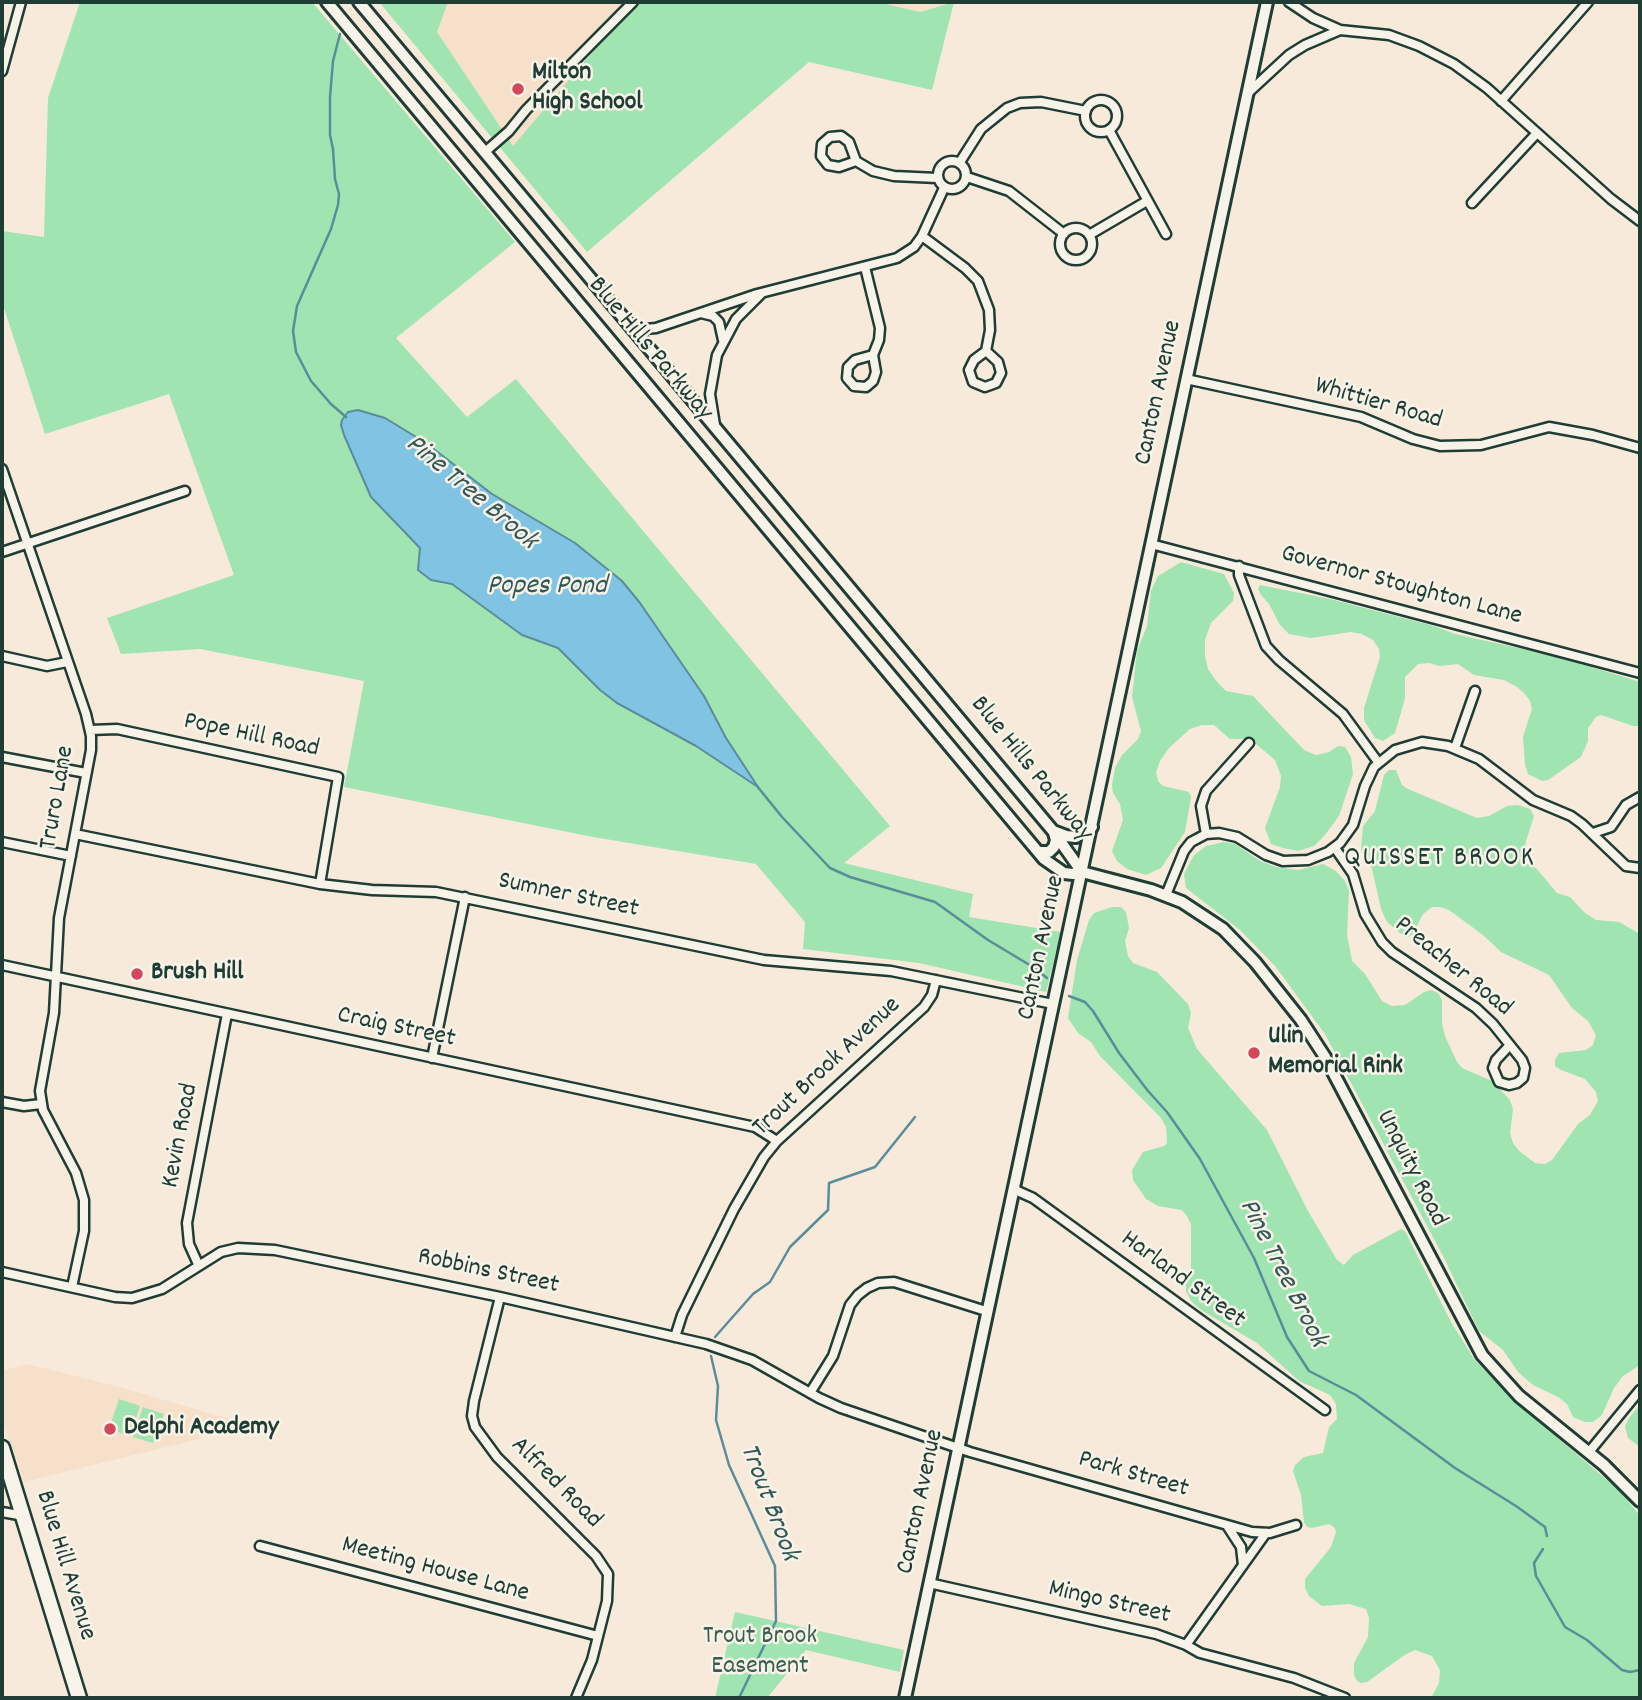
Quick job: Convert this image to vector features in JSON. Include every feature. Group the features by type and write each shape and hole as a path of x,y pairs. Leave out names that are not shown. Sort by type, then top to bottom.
{"highway":[{"name":"Blue Hill Avenue","path":"2,1448 79,1698"}],"main road":[{"name":"Blue Hills Parkway","path":"327,2 1038,852 1064,873 1082,872 1053,831 359,2"},
{"name":"Canton Avenue","path":"905,1698 1267,2"},
{"path":"751,506 769,490"},
{"path":"1053,831 1076,837 1092,827"},
{"path":"1038,852 1049,852 1054,847 1056,839 1053,831"},
{"name":"Unquity Road","path":"1082,872 1166,895 1199,911 1223,929 1255,962 1317,1044 1334,1073 1479,1350 1495,1372 1519,1396 1616,1475 1640,1501"}],"street":[{"path":"2,71 21,2"},
{"path":"485,152 503,137 633,2"},
{"path":"1289,2 1312,18 1340,30 1379,33 1419,46 1462,69 1611,200 1640,221"},
{"path":"1501,101 1588,2"},
{"path":"1249,92 1289,55 1340,30"},
{"path":"1106,100 1113,104 1118,117 1109,130 1099,132 1091,128 1086,121 1086,111 1090,104 1106,100"},
{"path":"960,163 986,123 1013,105 1041,102 1086,111"},
{"path":"1109,130 1166,234"},
{"path":"1472,203 1537,133"},
{"path":"856,161 839,167 828,165 821,156 822,144 832,136 843,137 849,142 856,161 883,175 937,178"},
{"path":"951,162 960,163 966,169 967,177 959,187 949,189 944,188 937,178 943,165 951,162"},
{"path":"967,177 1009,191 1064,234"},
{"path":"632,327 645,330 656,328 767,291 890,261 903,255 922,236 944,188"},
{"path":"1089,235 1147,201"},
{"path":"1078,228 1089,235 1092,245 1084,258 1068,257 1062,251 1061,242 1070,229 1078,228"},
{"path":"922,236 965,268 978,281 986,297 990,316 986,351 974,360 969,370 973,382 982,387 995,384 1001,373 998,362 986,351"},
{"path":"865,267 880,328 873,355 876,374 866,387 854,386 847,378 848,367 855,360 873,355"},
{"path":"715,426 710,387 714,363 723,340 742,312 767,291"},
{"path":"699,313 709,314 716,319 721,326 723,340"},
{"name":"Whittier Road","path":"1186,379 1361,417 1413,439 1440,446 1480,445 1549,427 1640,448"},
{"name":"Truro Lane","path":"2,468 90,730 92,744 57,930 54,1013 41,1085 41,1104"},
{"path":"2,551 185,491"},
{"name":"Governor Stoughton Lane","path":"1151,544 1640,673"},
{"path":"1239,566 1239,575 1266,646 1285,666 1343,714 1378,762"},
{"path":"2,656 47,666 67,662"},
{"path":"1454,748 1475,691"},
{"name":"Pope Hill Road","path":"90,730 117,729 338,777 320,884"},
{"path":"1166,895 1184,851 1191,842 1206,834 1219,833 1237,837 1272,857 1289,862 1308,860 1335,848 1353,825 1367,779 1378,762 1395,750 1415,743 1429,742 1454,748 1486,763 1533,800 1571,816 1593,833 1622,863 1640,868"},
{"path":"1206,834 1201,806 1206,791 1249,743"},
{"path":"2,757 86,774"},
{"path":"1593,833 1611,827 1626,805 1640,797"},
{"name":"Sumner Street","path":"75,834 320,884 372,890 428,891 465,897 764,960 878,970 1054,1004"},
{"path":"2,842 71,856"},
{"name":"Preacher Road","path":"1335,848 1353,874 1365,914 1382,942 1398,956 1476,1008 1510,1045"},
{"path":"432,1058 465,897"},
{"name":"Craig Street","path":"2,965 755,1127 777,1141"},
{"name":"Trout Brook Avenue","path":"675,1337 682,1315 734,1209 764,1157 777,1141 924,1007 932,995 936,980"},
{"name":"Kevin Road","path":"198,1264 189,1244 187,1223 227,1014"},
{"path":"1510,1045 1522,1060 1525,1070 1519,1082 1507,1085 1497,1079 1493,1068 1496,1060 1510,1045"},
{"path":"2,1102 24,1107 41,1104 83,1191 84,1230 72,1287"},
{"name":"Harland Street","path":"1013,1189 1028,1195 1325,1410"},
{"name":"Robbins Street","path":"2,1272 114,1297 132,1298 162,1289 198,1264 229,1250 257,1248 500,1297 675,1337 740,1355 810,1393 871,1420 959,1448"},
{"path":"810,1393 833,1356 850,1305 872,1285 883,1282 898,1283 986,1311"},
{"name":"Alfred Road","path":"500,1297 474,1401 473,1421 497,1457 606,1569 609,1593 587,1677 576,1698"},
{"path":"1589,1452 1640,1390"},
{"name":"Park Street","path":"959,1448 1256,1533 1296,1525"},
{"path":"2,1512 24,1516"},
{"path":"1226,1525 1239,1541 1243,1552 1243,1565"},
{"name":"Mingo Street","path":"929,1583 1150,1632 1186,1645 1266,1533"},
{"name":"Meeting House Lane","path":"260,1546 598,1636"},
{"path":"1186,1645 1200,1653 1285,1675 1333,1696 1345,1698"}],"shaded area":[{"name":"Milton High School","path":"448,2 635,2 513,147 437,32"},
{"path":"877,2 952,2 920,12"},
{"name":"Delphi Academy","path":"28,1364 230,1419 199,1439 24,1482 2,1419 2,1370"}],"green space":[{"path":"80,2 312,2 515,242 396,338 467,417 516,379 890,826 844,863 973,894 969,917 1061,932 1046,992 919,963 803,949 805,922 756,864 593,837 344,787 364,681 200,649 121,654 107,618 234,575 169,394 45,434 2,302 2,231 44,237 48,98"},
{"path":"379,2 448,2 437,32 513,146 635,2 877,2 920,12 954,2 932,90 809,62 587,252"},
{"path":"1181,562 1224,574 1234,593 1233,601 1211,623 1205,640 1208,669 1217,682 1226,691 1253,696 1304,750 1316,755 1329,752 1338,746 1345,747 1351,757 1353,774 1339,816 1325,835 1314,846 1298,851 1283,848 1271,844 1265,828 1280,787 1281,776 1275,760 1250,739 1230,739 1214,725 1190,729 1169,748 1156,772 1158,781 1163,786 1189,792 1191,797 1185,832 1161,868 1146,875 1127,869 1117,861 1112,851 1123,820 1112,785 1115,768 1122,755 1138,739 1141,731 1132,697 1137,651 1147,626 1151,591 1158,576"},
{"path":"1260,585 1330,599 1455,634 1559,657 1640,682 1640,726 1601,715 1596,717 1588,728 1588,741 1581,757 1548,780 1542,781 1528,774 1525,765 1523,737 1532,709 1525,694 1504,680 1474,675 1458,664 1440,666 1429,663 1418,664 1405,677 1405,698 1395,733 1383,741 1375,738 1364,720 1364,708 1380,657 1379,649 1373,640 1351,632 1311,638 1289,634 1261,595 1258,589"},
{"path":"1389,770 1396,770 1402,785 1408,789 1477,818 1489,816 1507,806 1518,805 1530,809 1534,816 1526,841 1526,863 1536,868 1557,893 1570,897 1596,920 1619,922 1640,934 1640,1365 1623,1376 1614,1388 1602,1415 1593,1422 1573,1417 1567,1404 1533,1385 1518,1372 1503,1350 1479,1331 1443,1256 1325,1034 1275,966 1240,930 1186,888 1184,874 1194,855 1206,846 1224,842 1235,844 1260,861 1276,867 1298,870 1323,864 1336,871 1349,891 1347,935 1352,961 1365,974 1382,1001 1392,1006 1405,1005 1431,990 1438,993 1442,1000 1445,1036 1457,1062 1462,1068 1492,1081 1510,1100 1513,1109 1510,1133 1519,1151 1535,1163 1545,1164 1552,1160 1578,1124 1590,1115 1598,1101 1596,1092 1585,1079 1561,1070 1555,1066 1555,1060 1559,1053 1586,1050 1593,1045 1596,1035 1588,1021 1572,1008 1549,975 1501,952 1449,910 1432,907 1423,914 1413,934 1406,938 1387,922 1381,909 1372,869 1361,850 1363,826 1375,811 1384,775"},
{"path":"1121,907 1126,912 1129,928 1125,941 1128,956 1133,963 1157,972 1188,1004 1191,1013 1188,1028 1197,1049 1267,1130 1308,1211 1337,1260 1344,1265 1353,1255 1401,1229 1405,1231 1451,1322 1474,1359 1508,1395 1622,1493 1640,1516 1640,1698 1431,1698 1439,1683 1440,1670 1432,1656 1415,1650 1367,1682 1357,1681 1354,1663 1368,1637 1369,1618 1366,1609 1349,1604 1322,1606 1309,1596 1305,1579 1331,1547 1336,1532 1329,1524 1307,1527 1293,1471 1295,1465 1304,1457 1323,1453 1329,1427 1337,1419 1336,1404 1330,1395 1299,1381 1257,1343 1201,1310 1191,1301 1186,1291 1191,1268 1191,1225 1187,1216 1182,1210 1158,1206 1146,1199 1133,1180 1132,1170 1143,1152 1167,1143 1166,1127 1161,1118 1100,1056 1091,1042 1078,1033 1068,1018 1077,960 1089,920 1094,913"},
{"path":"119,1399 140,1406 130,1436 109,1429"},
{"path":"1640,1405 1640,1447 1628,1438 1625,1426"},
{"path":"143,1407 164,1414 153,1443 133,1437"},
{"name":"Trout Brook Easement","path":"735,1612 904,1650 900,1672 806,1650 767,1698 715,1698"}],"water":[{"name":"Popes Pond","path":"358,410 385,418 426,443 492,494 575,543 622,581 704,696 726,738 758,787 696,746 617,703 558,648 522,635 452,584 431,580 418,570 420,548 371,497 344,435 342,420 348,412"}],"waterway":[{"name":"Pine Tree Brook","path":"340,34 333,61 330,97 330,135 339,194 338,205 331,229 297,306 293,331 296,352 311,381 346,417"},
{"name":"Pine Tree Brook","path":"757,786 830,868 850,877 935,902 1047,978"},
{"name":"Trout Brook","path":"1030,982 1039,971"},
{"name":"Pine Tree Brook","path":"1069,996 1085,1002 1093,1011 1119,1053 1167,1112 1200,1159 1254,1258 1287,1337 1309,1371 1356,1395 1455,1468 1545,1527 1547,1536"},
{"name":"Trout Brook","path":"715,1337 753,1294 770,1282 790,1247 828,1210 829,1183 875,1167 915,1117"},
{"name":"Trout Brook","path":"711,1356 718,1386 716,1420 729,1465 775,1566 776,1621 739,1698"},
{"name":"Pine Tree Brook","path":"1543,1549 1534,1563 1536,1576 1565,1627 1587,1640 1622,1670 1640,1670"}],"place":[{"name":"Milton High School","path":"518,89"},
{"name":"Brush Hill","path":"137,974"},
{"name":"Ulin Memorial Rink","path":"1254,1053"},
{"name":"Delphi Academy","path":"110,1429"}],"district":[{"name":"QUISSET BROOK","path":"1440,860"}]}
